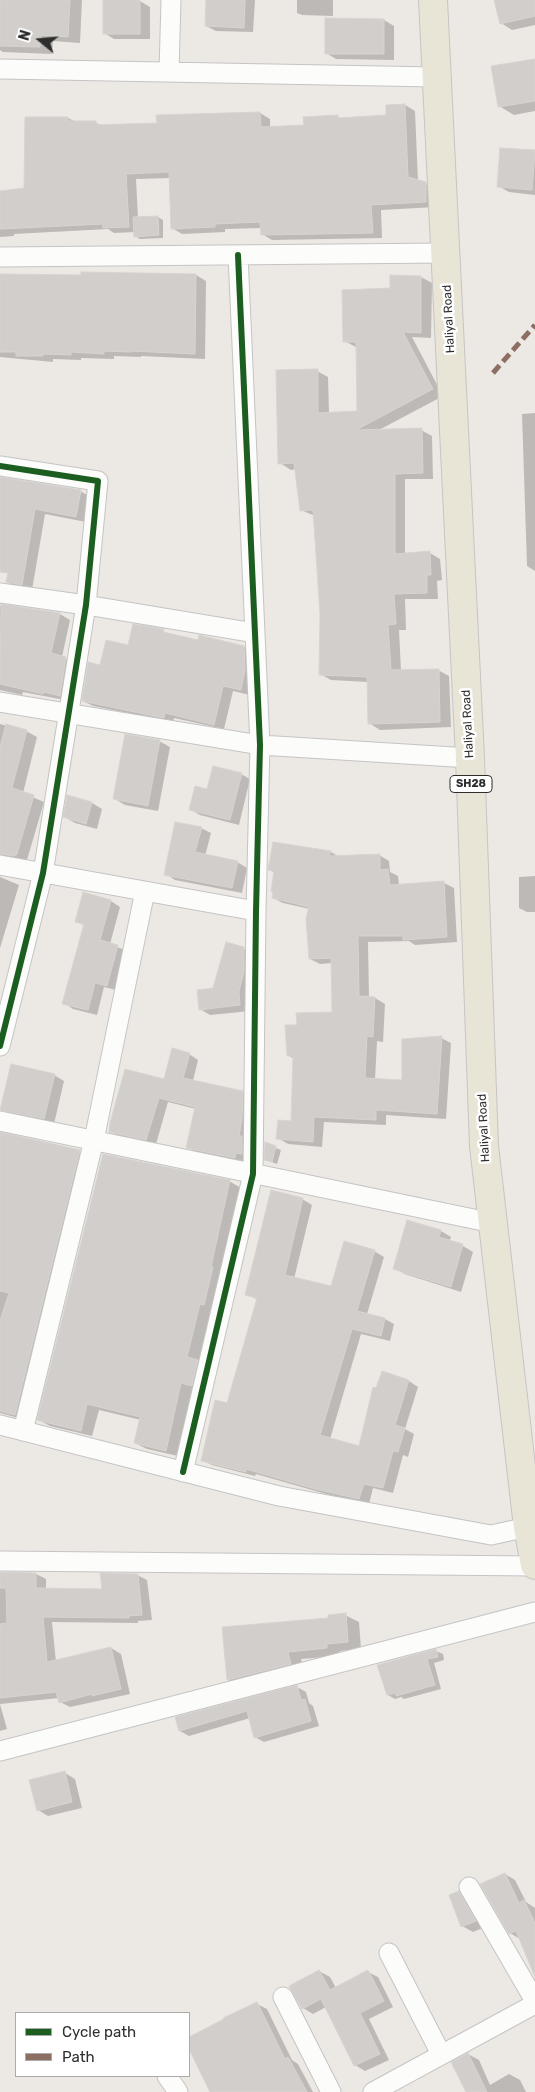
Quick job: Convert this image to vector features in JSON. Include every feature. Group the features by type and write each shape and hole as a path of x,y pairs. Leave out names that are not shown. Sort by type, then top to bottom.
{"main road":[{"name":"Haliyal Road","path":"433,0 470,758 484,1146 528,1528 535,1565"}],"street":[{"path":"169,72 171,0"},
{"path":"0,69 436,77"},
{"path":"0,257 446,253"},
{"path":"183,1472 253,1174 260,745 238,255"},
{"path":"0,466 98,481 86,605 43,873 0,1046"},
{"path":"0,593 255,633"},
{"path":"0,702 260,745 470,758"},
{"path":"0,865 256,912"},
{"path":"23,1431 94,1140 145,891"},
{"path":"0,1121 493,1222"},
{"path":"0,1425 279,1496 492,1535 528,1528"},
{"path":"0,1561 535,1565"},
{"path":"0,1750 535,1612"},
{"path":"373,2092 535,2002 469,1887"},
{"path":"389,1954 441,2054"},
{"path":"283,1997 331,2092"},
{"path":"168,2077 178,2092"}],"building":[{"path":"0,0 70,0 68,37 41,35 40,47 0,46"},
{"path":"103,0 140,0 140,34 103,34"},
{"path":"206,0 245,0 244,28 205,26"},
{"path":"494,0 535,0 535,16 500,24"},
{"path":"325,18 384,19 384,54 325,54"},
{"path":"535,59 535,101 498,107 491,66"},
{"path":"405,104 408,177 426,182 426,202 371,205 373,233 261,235 260,222 215,224 215,227 171,229 169,172 126,174 129,227 103,228 103,224 0,229 0,191 24,188 25,117 68,117 68,121 96,121 96,125 157,123 156,115 260,112 261,127 304,125 303,117 338,115 338,118 386,115 386,105"},
{"path":"500,148 535,150 532,190 497,187"},
{"path":"158,216 159,235 134,237 133,217"},
{"path":"81,272 196,274 195,354 104,351 104,354 71,352 71,355 43,354 43,356 16,356 16,352 0,352 0,274 81,275"},
{"path":"390,275 421,276 421,333 403,332 433,389 356,430 422,428 423,473 395,474 395,554 430,551 431,575 427,575 427,593 394,594 396,624 388,625 391,670 439,669 440,722 368,724 367,677 319,675 320,614 313,510 300,511 294,463 278,464 276,370 318,369 318,413 357,411 356,342 343,342 342,290 390,288"},
{"path":"0,477 81,490 76,517 35,509 22,585 6,582 8,573 0,572"},
{"path":"1,604 60,613 51,653 66,657 60,696 0,684"},
{"path":"133,624 164,629 163,632 198,640 199,635 244,646 245,670 241,690 223,686 214,725 165,713 164,718 82,701 88,662 100,665 106,640 128,645"},
{"path":"6,724 27,730 12,788 34,795 15,856 0,854 0,747"},
{"path":"125,734 160,740 148,806 113,799"},
{"path":"213,766 242,773 230,820 189,810 195,786 207,789"},
{"path":"67,795 92,802 86,824 63,817"},
{"path":"175,822 202,827 195,852 238,861 232,888 164,875"},
{"path":"273,842 331,851 329,856 380,854 380,870 388,869 390,885 444,881 447,937 403,940 403,936 358,936 359,996 375,997 373,1037 367,1036 365,1078 402,1080 402,1039 442,1036 437,1114 376,1110 376,1120 314,1117 313,1142 276,1139 278,1120 291,1121 293,1056 287,1056 285,1025 297,1025 296,1013 332,1012 331,958 309,959 306,918 309,907 272,898 273,892 271,891 274,871 268,870"},
{"path":"83,892 111,900 100,940 118,945 107,986 95,983 88,1010 62,1004 84,924 75,922"},
{"path":"226,942 244,947 244,971 239,991 240,1005 199,1010 197,990 213,988"},
{"path":"172,1048 190,1053 183,1078 243,1091 239,1136 242,1136 242,1154 236,1153 235,1158 186,1148 195,1107 159,1098 146,1140 109,1132 125,1069 164,1079"},
{"path":"11,1064 55,1074 44,1119 0,1110"},
{"path":"0,1132 80,1150 15,1415 0,1411 0,1321 9,1293 0,1291"},
{"path":"265,1142 276,1146 272,1162 264,1160"},
{"path":"103,1154 230,1180 204,1305 200,1304 187,1357 198,1360 192,1386 181,1383 166,1451 134,1443 140,1417 87,1404 81,1431 37,1420"},
{"path":"271,1190 303,1198 285,1275 331,1286 344,1241 375,1250 357,1311 385,1318 381,1336 352,1329 320,1435 359,1446 373,1387 376,1388 382,1371 409,1380 395,1425 405,1428 398,1452 393,1451 383,1488 364,1484 359,1499 315,1489 246,1469 246,1472 201,1461 215,1400 227,1403 257,1298 245,1295"},
{"path":"407,1220 441,1230 439,1237 463,1244 451,1287 393,1269"},
{"path":"0,1572 36,1573 36,1588 102,1589 100,1573 138,1574 142,1615 128,1616 129,1618 43,1617 47,1662 111,1647 121,1689 92,1696 92,1694 59,1703 56,1692 0,1698 0,1624 7,1623 6,1588 0,1588"},
{"path":"346,1613 348,1642 327,1644 327,1648 288,1652 291,1664 227,1680 222,1627 328,1618 328,1615"},
{"path":"436,1649 438,1657 427,1659 435,1685 396,1696 396,1693 387,1695 377,1665"},
{"path":"297,1685 301,1700 305,1699 311,1721 254,1738 247,1711 179,1731 175,1717"},
{"path":"65,1771 72,1802 37,1811 29,1780"},
{"path":"505,1873 519,1903 524,1900 535,1923 535,1977 516,1931 509,1934 480,1884"},
{"path":"459,1891 476,1921 461,1927 449,1895"},
{"path":"319,1970 330,1990 368,1970 384,2001 360,2013 380,2054 354,2066 321,1999 302,2009 289,1986"},
{"path":"257,2002 285,2059 288,2057 307,2092 210,2092 190,2051 190,2036"},
{"path":"468,2053 487,2092 466,2092 451,2062"}],"marked path":[{"path":"493,373 535,325"}],"cycle path":[{"path":"183,1472 253,1174 260,745 238,255"},
{"path":"0,466 98,481 86,605 43,873 0,1046"}]}
